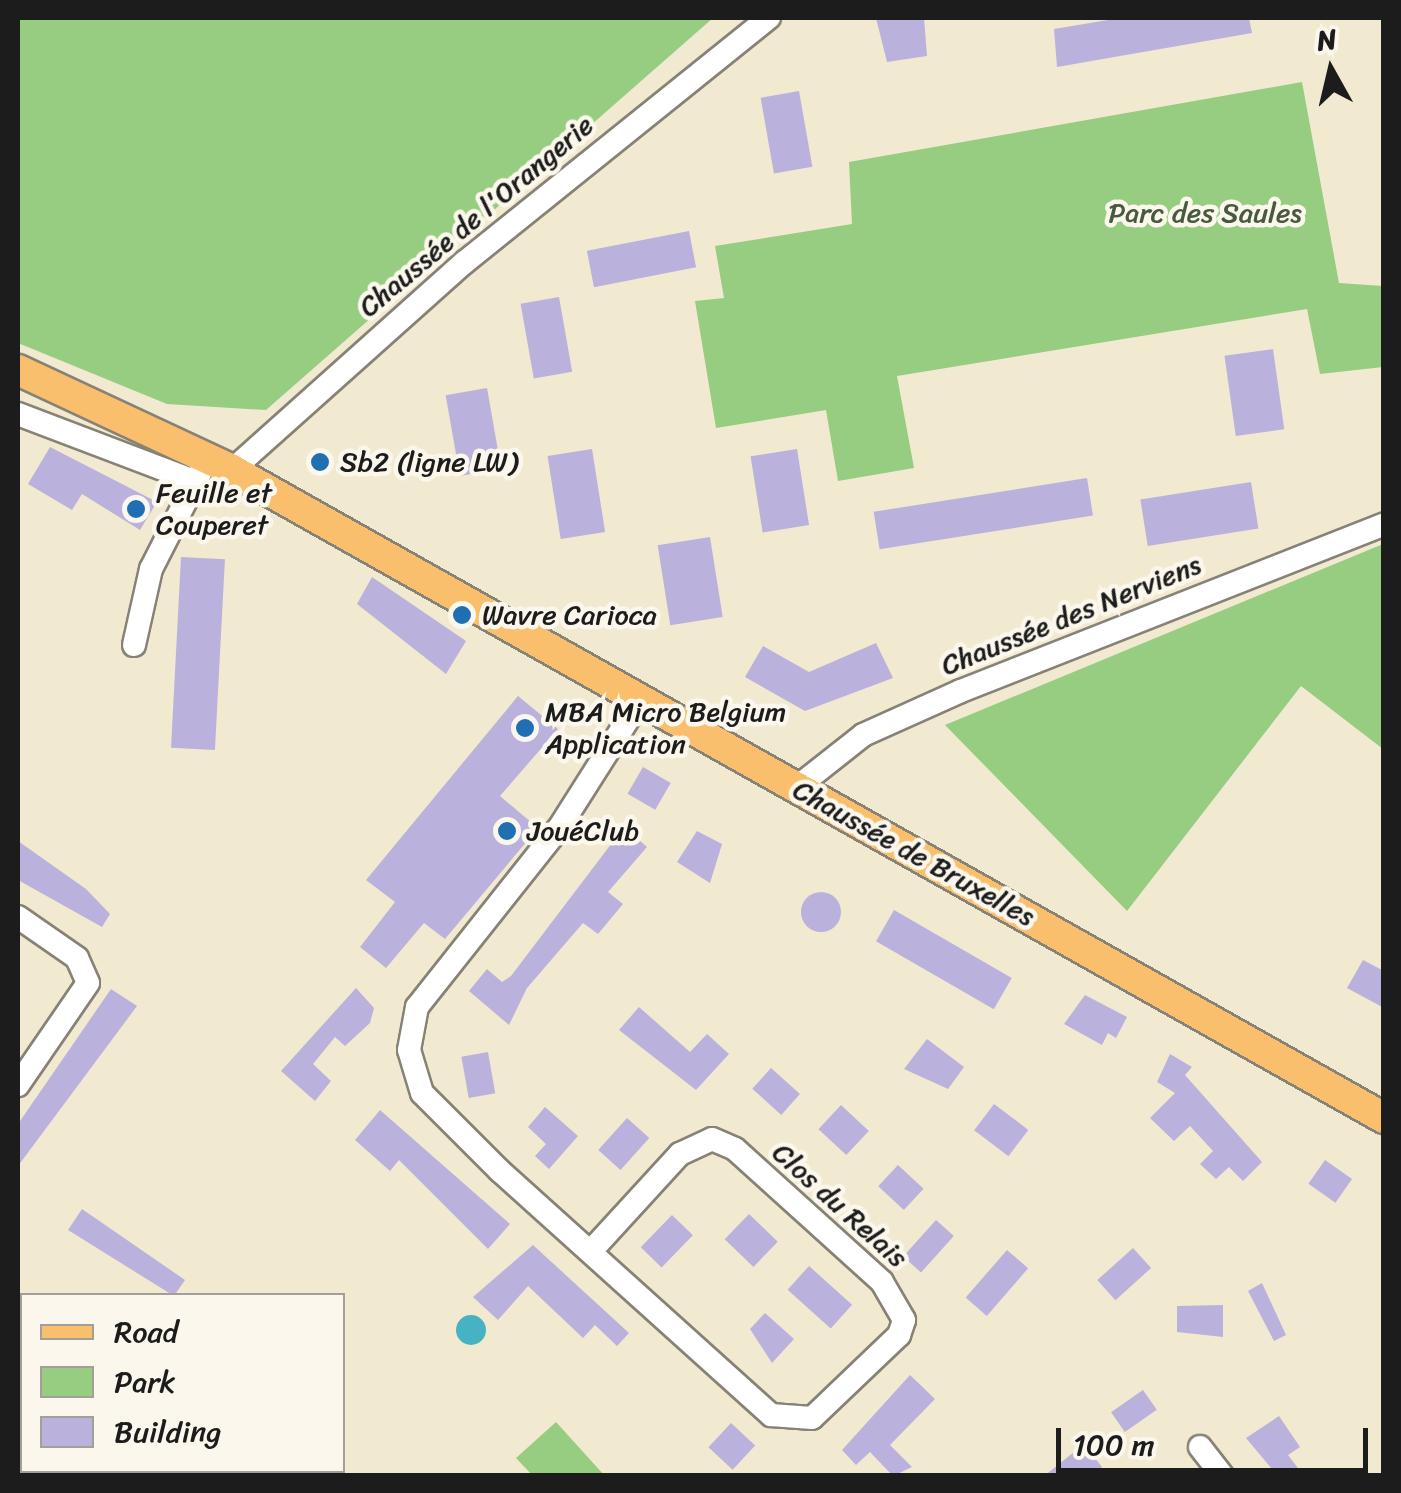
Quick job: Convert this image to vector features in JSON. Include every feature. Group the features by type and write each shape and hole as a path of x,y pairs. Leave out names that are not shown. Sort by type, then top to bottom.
{"main road":[{"name":"Chaussée de Bruxelles","path":"18,370 640,699 1384,1118"}],"street":[{"name":"Chaussée de l'Orangerie","path":"211,470 769,18"},
{"path":"18,414 211,470 151,569 134,645"},
{"name":"Chaussée des Nerviens","path":"796,788 863,734 1384,524"},
{"name":"Clos du Relais","path":"591,1251 680,1154 712,1139 735,1150 882,1282 904,1320 825,1408 784,1420 591,1251 436,1112 414,1070 410,1032 423,996 559,828 640,699"},
{"path":"18,916 77,958 88,983 18,1086"},
{"path":"1200,1446 1223,1476"}],"green space":[{"path":"18,18 713,18 266,410 167,404 18,343"},
{"name":"Parc des Saules","path":"1302,82 1339,283 1383,286 1383,367 1320,374 1307,309 897,376 914,468 838,481 826,410 716,428 695,301 724,298 715,246 852,224 849,162"},
{"path":"1383,544 1383,749 1301,686 1127,911 945,725"},
{"path":"556,1422 604,1475 532,1475 516,1458"}],"water":[{"path":"471,1315 485,1324 486,1330 477,1344 471,1345 457,1336 456,1330 465,1316"}],"building":[{"path":"876,18 924,18 927,56 887,62"},
{"path":"1120,18 1249,18 1252,33 1057,67 1054,29"},
{"path":"799,91 812,167 774,174 761,98"},
{"path":"689,231 696,267 594,287 587,251"},
{"path":"559,297 572,372 534,379 521,304"},
{"path":"1273,349 1284,429 1236,436 1224,356"},
{"path":"487,388 501,469 460,476 446,395"},
{"path":"50,447 157,502 140,530 82,494 72,510 28,484"},
{"path":"592,449 605,532 561,539 548,456"},
{"path":"797,449 809,525 763,532 751,456"},
{"path":"1087,478 1093,516 880,549 874,512"},
{"path":"1251,482 1258,528 1148,546 1140,500"},
{"path":"710,537 723,617 670,625 658,545"},
{"path":"181,557 225,559 215,750 171,748"},
{"path":"372,577 466,641 446,674 357,604"},
{"path":"876,643 893,678 805,711 745,677 763,646 809,672"},
{"path":"518,696 558,729 500,796 538,828 445,939 424,923 386,968 360,947 395,902 366,880"},
{"path":"643,767 671,783 655,810 628,794"},
{"path":"624,827 647,847 608,892 623,904 598,934 583,923 527,988 509,1025 469,991 487,969 502,982 511,976"},
{"path":"697,831 722,844 710,883 677,862"},
{"path":"18,841 86,889 110,914 102,927 18,880"},
{"path":"821,892 835,898 841,912 835,926 821,932 807,926 801,912 807,898"},
{"path":"894,910 1012,978 994,1009 876,941"},
{"path":"1363,960 1384,971 1384,1008 1347,988"},
{"path":"356,988 374,1008 370,1023 345,1046 335,1037 313,1064 331,1081 315,1101 281,1071"},
{"path":"111,989 137,1006 18,1166 18,1124"},
{"path":"1085,995 1127,1017 1116,1038 1108,1033 1102,1045 1064,1024"},
{"path":"639,1007 690,1052 707,1034 729,1054 696,1090 619,1030"},
{"path":"927,1039 964,1067 948,1089 904,1069"},
{"path":"488,1052 495,1093 469,1098 461,1057"},
{"path":"1170,1054 1192,1067 1185,1075 1262,1162 1243,1181 1229,1167 1216,1179 1200,1164 1213,1151 1190,1126 1174,1141 1150,1118 1175,1093 1157,1082"},
{"path":"771,1068 800,1094 781,1115 752,1089"},
{"path":"994,1104 1028,1130 1008,1156 974,1130"},
{"path":"841,1105 869,1131 846,1155 818,1129"},
{"path":"545,1107 578,1136 549,1169 535,1156 546,1144 528,1127"},
{"path":"380,1110 510,1224 488,1249 399,1160 390,1171 355,1140"},
{"path":"627,1118 649,1138 621,1170 598,1150"},
{"path":"1325,1160 1352,1179 1335,1203 1308,1184"},
{"path":"898,1165 924,1189 904,1210 878,1186"},
{"path":"82,1209 185,1280 176,1293 169,1293 68,1230"},
{"path":"749,1214 778,1242 753,1267 725,1239"},
{"path":"672,1215 693,1235 662,1268 641,1247"},
{"path":"936,1220 954,1236 921,1272 903,1256"},
{"path":"533,1245 629,1333 617,1346 595,1325 583,1338 528,1286 498,1320 473,1297"},
{"path":"1133,1248 1151,1268 1115,1300 1097,1280"},
{"path":"1007,1250 1028,1268 987,1316 966,1298"},
{"path":"809,1266 852,1305 831,1329 788,1290"},
{"path":"1262,1283 1286,1335 1274,1341 1248,1291"},
{"path":"1223,1305 1223,1337 1177,1332 1177,1306"},
{"path":"765,1313 794,1339 772,1363 750,1329"},
{"path":"910,1375 935,1399 890,1445 912,1467 893,1476 870,1452 856,1465 842,1450"},
{"path":"1143,1390 1157,1410 1125,1432 1111,1412"},
{"path":"1279,1416 1300,1447 1288,1455 1304,1476 1278,1476 1246,1438"},
{"path":"731,1423 755,1446 733,1470 708,1447"},
{"path":"1084,1444 1102,1467 1091,1476 1044,1476"}],"place":[{"name":"Sb2 (ligne LW)","path":"320,462"},
{"name":"Feuille et Couperet","path":"136,509"},
{"name":"Wavre Carioca","path":"462,615"},
{"name":"MBA Micro Belgium Application","path":"525,728"},
{"name":"JouéClub","path":"507,831"}]}
